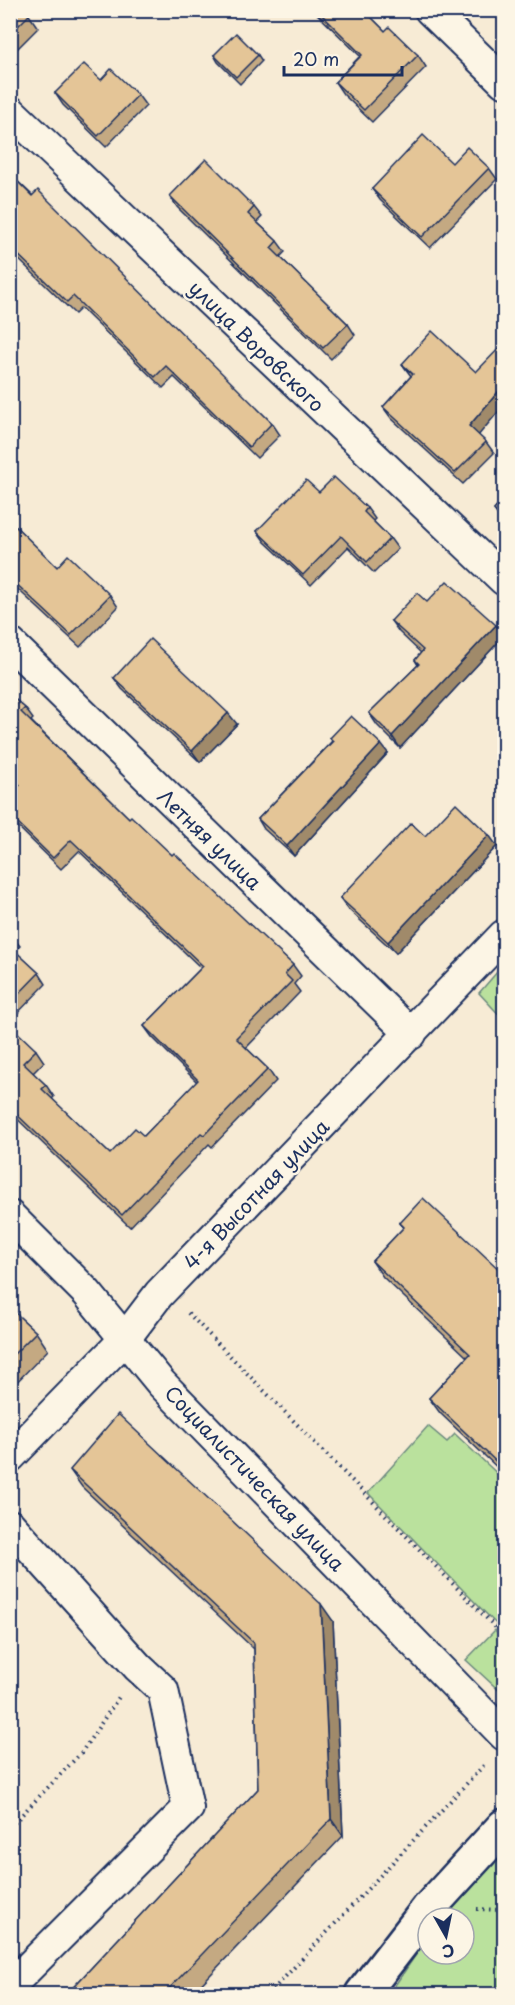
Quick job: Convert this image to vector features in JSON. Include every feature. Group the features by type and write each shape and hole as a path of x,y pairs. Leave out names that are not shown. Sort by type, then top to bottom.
{"main road":[{"path":"365,1987 428,1909 504,1826"}],"street":[{"path":"430,10 504,82"},
{"name":"улица Воровского","path":"10,111 504,580"},
{"name":"Летняя улица","path":"10,643 411,1034"},
{"name":"4-я Высотная улица","path":"10,1457 124,1340 165,1288 504,935"},
{"name":"Социалистическая улица","path":"10,1216 87,1293 161,1383 444,1670 504,1735"},
{"path":"10,1525 138,1667 163,1690 188,1809 10,1986"}],"path":[{"path":"165,1288 504,1636"},
{"path":"10,1827 81,1753 138,1667"},
{"path":"269,1995 488,1761"}],"green space":[{"path":"504,964 504,1020 479,993"},
{"path":"428,1426 447,1442 455,1434 504,1480 504,1632 368,1493"},
{"path":"495,1630 504,1640 504,1695 466,1660"},
{"path":"504,1849 504,1994 389,1994 416,1955 416,1966 476,1966 476,1906 455,1906"}],"building":[{"path":"10,10 24,10 29,15 10,34"},
{"path":"317,10 364,10 385,31 389,27 418,55 364,110 335,82 362,55"},
{"path":"497,10 504,10 504,18"},
{"path":"236,33 258,55 236,77 214,55"},
{"path":"84,64 101,80 111,69 138,95 98,136 55,93"},
{"path":"423,135 452,163 467,147 489,168 422,237 372,189"},
{"path":"206,159 254,207 248,214 277,241 271,248 348,324 323,348 170,196"},
{"path":"10,174 32,196 38,190 272,423 249,447 166,366 155,377 73,296 67,302 10,247"},
{"path":"432,331 476,372 504,343 504,385 469,426 486,442 455,473 383,407 413,374 402,364"},
{"path":"334,477 367,508 364,512 390,538 367,562 341,536 303,575 257,531 306,480 319,492"},
{"path":"504,499 504,520 494,510"},
{"path":"10,521 57,567 68,555 110,595 71,635 10,578"},
{"path":"447,581 496,625 392,736 369,713 419,664 415,660 423,650 391,621 417,593 427,602"},
{"path":"150,639 228,713 192,751 114,678"},
{"path":"10,695 25,708 21,712 129,818 131,816 172,855 174,853 293,965 285,974 292,981 236,1038 268,1069 204,1135 201,1133 122,1215 10,1108 10,1031 13,1028 36,1050 23,1063 46,1085 42,1089 110,1154 135,1128 144,1136 198,1080 144,1026 203,966 71,840 53,858 10,816 10,794 20,785 10,776"},
{"path":"351,716 381,744 287,846 258,819 333,741 330,738"},
{"path":"456,803 489,835 388,942 340,898 411,823 425,836"},
{"path":"10,946 39,973 10,1003"},
{"path":"423,1198 504,1274 504,1469 429,1398 470,1354 372,1261 404,1227 400,1223"},
{"path":"10,1308 36,1332 10,1358"},
{"path":"118,1414 321,1604 331,1819 163,1995 66,1995 258,1789 254,1643 70,1470"}]}
